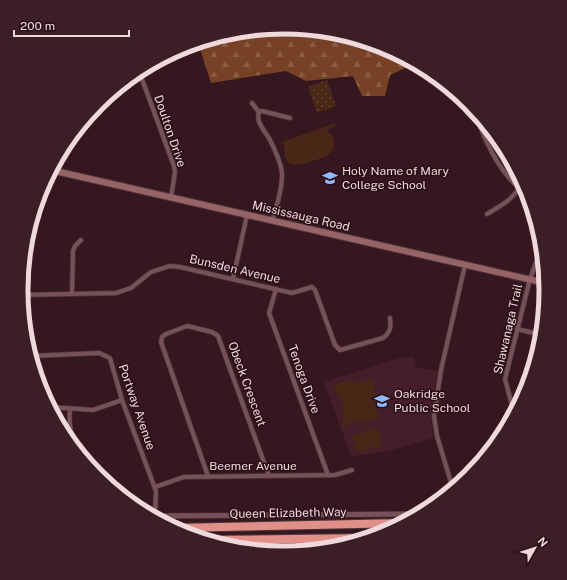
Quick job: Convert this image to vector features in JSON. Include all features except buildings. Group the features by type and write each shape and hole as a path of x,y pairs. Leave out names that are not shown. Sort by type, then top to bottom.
{"highway":[{"name":"Queen Elizabeth Way","path":"190,528 387,523"},
{"path":"229,540 345,538"}],"main road":[{"name":"Mississauga Road","path":"57,172 538,281"}],"street":[{"name":"Doulton Drive","path":"142,78 174,166 175,172 171,198"},
{"path":"252,103 259,112 259,118 264,132 272,145 282,175 272,221"},
{"path":"259,112 266,111 290,118"},
{"path":"483,130 494,157 509,178 517,186"},
{"path":"487,214 514,196 519,189"},
{"path":"233,279 247,215"},
{"path":"72,294 73,252 75,246 80,240"},
{"name":"Shawanaga Trail","path":"512,405 505,378 530,279 537,260"},
{"path":"451,483 437,436 434,416 441,370 465,265"},
{"name":"Bunsden Avenue","path":"28,294 116,293 131,288 151,272 170,266 292,293 312,287 315,290 334,345 340,350 376,340 387,335 391,328 390,318"},
{"name":"Tenoga Drive","path":"276,289 269,313 328,475"},
{"name":"Obeck Crescent","path":"208,476 161,342 162,337 166,334 188,326 212,332 218,336 269,476"},
{"path":"517,329 535,333"},
{"name":"Portway Avenue","path":"37,356 99,353 110,358 122,400 155,487 156,491 154,510"},
{"path":"56,408 93,410 122,400"},
{"path":"70,409 69,420 71,432"},
{"name":"Beemer Avenue","path":"155,487 184,477 335,475 352,470"},
{"path":"165,516 406,514"}],"shaded area":[{"path":"327,80 336,106 317,113 308,87"},
{"path":"335,123 336,126 326,130 332,135 334,142 333,149 328,155 307,163 296,165 288,162 284,153 285,145 283,145 282,142"},
{"name":"Oakridge Public School","path":"402,357 414,357 416,367 437,371 431,421 433,438 390,451 351,456 324,382"},
{"path":"352,380 354,383 373,380 378,419 357,422 357,419 345,427 343,426 343,405 346,404 343,404 334,386 335,384"},
{"path":"377,428 382,445 357,452 352,436"}],"green space":[{"path":"284,34 333,39 366,48 407,67 390,75 385,96 362,96 353,76 306,81 286,71 211,83 200,48 234,39 267,35"}],"place":[{"name":"Holy Name of Mary College School","path":"330,178"},
{"name":"Oakridge Public School","path":"382,401"}]}
